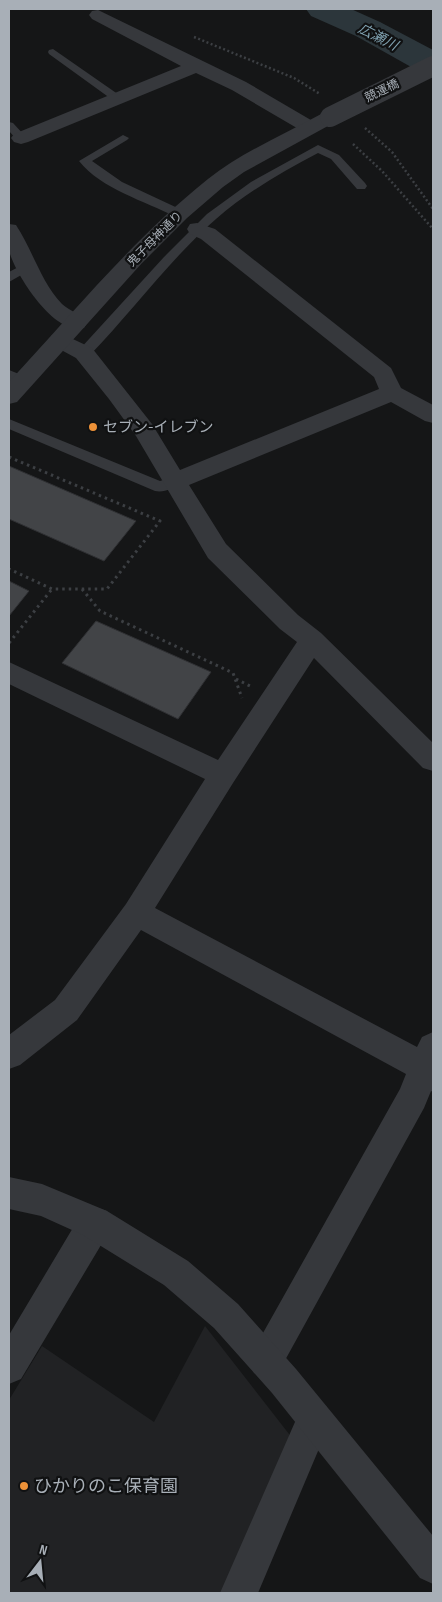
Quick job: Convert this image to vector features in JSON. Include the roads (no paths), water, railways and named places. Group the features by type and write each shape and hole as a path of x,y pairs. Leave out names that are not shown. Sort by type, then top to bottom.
{"street":[{"path":"98,16 239,86 309,127"},
{"path":"15,132 118,99 196,66"},
{"name":"競運橋","path":"330,117 433,66"},
{"name":"鬼子母神通り","path":"13,386 68,332 136,258 180,214 216,183 237,168 330,117"},
{"path":"197,229 208,234 383,373 392,393 433,415"},
{"path":"9,230 26,267 68,332 144,430 217,551 289,622 312,640 433,760"},
{"path":"176,481 392,393"},
{"path":"9,1054 66,1010 136,913 223,775 312,640"},
{"path":"9,672 223,775"},
{"path":"136,913 430,1064 414,1097 266,1361"},
{"path":"9,1193 42,1200 95,1223 176,1273 226,1316 314,1418 433,1565"},
{"path":"9,1367 95,1223"},
{"path":"239,1593 314,1418"}],"lane":[{"path":"53,52 118,99"},
{"path":"123,138 85,161 93,169 122,189 180,214"},
{"path":"84,353 197,229 236,196 258,181 318,148 335,157 361,186"},
{"path":"9,278 26,267"},
{"path":"9,424 160,487 176,481"}],"waterway":[{"name":"広瀬川","path":"323,9 368,29 433,64"}],"place":[{"name":"セブン-イレブン","path":"93,427"},
{"name":"ひかりのこ保育園","path":"24,1486"}]}
